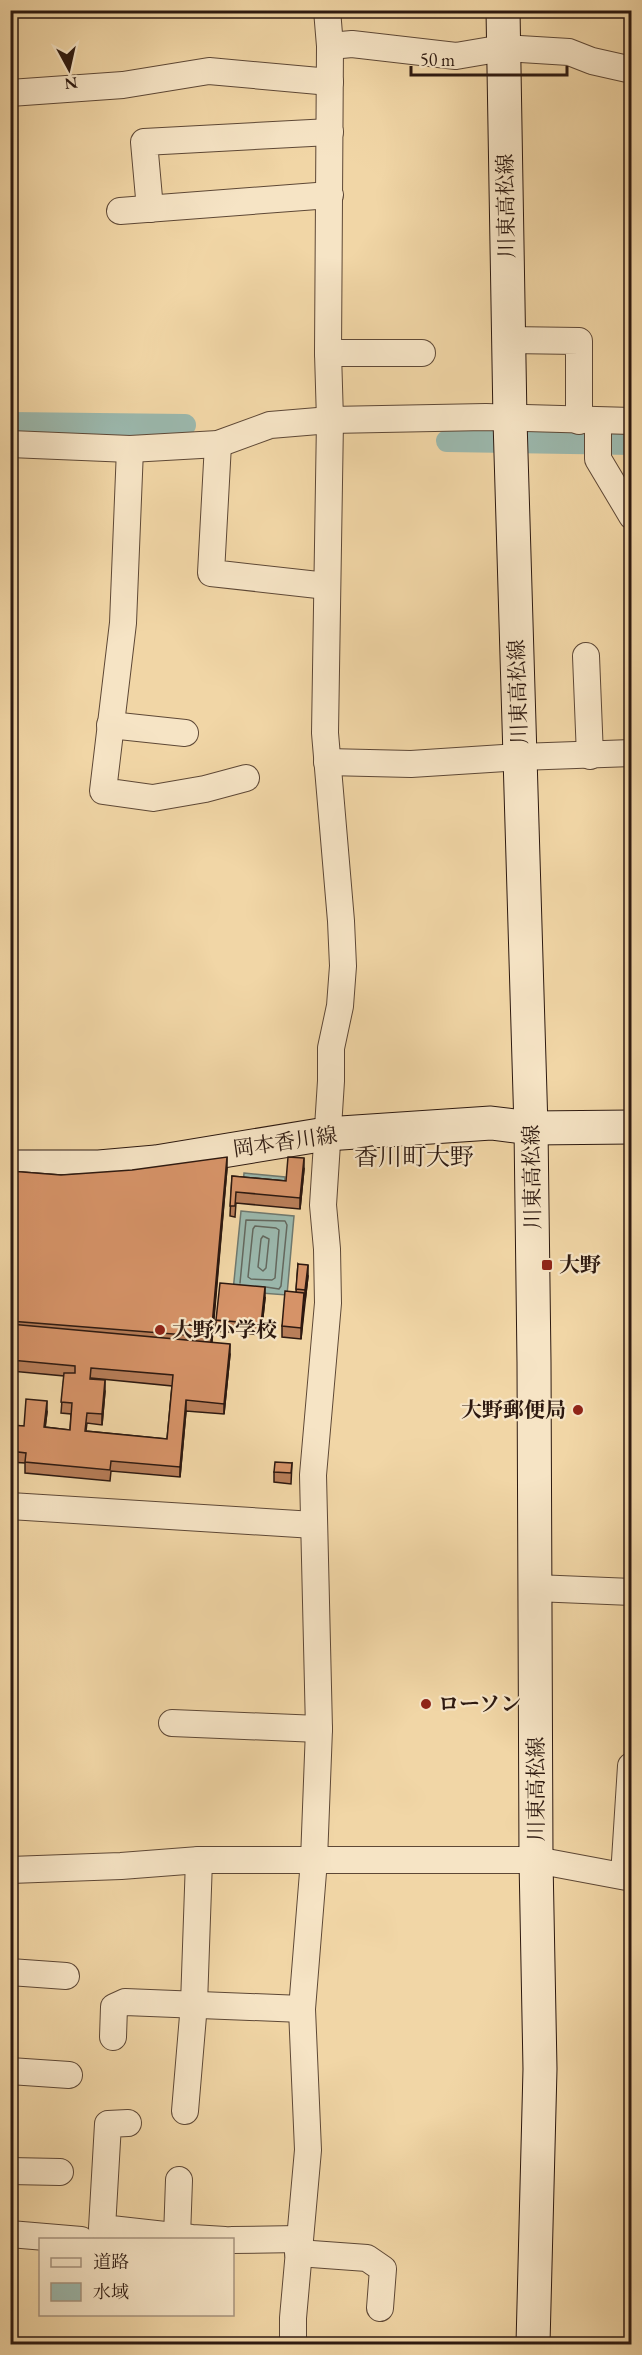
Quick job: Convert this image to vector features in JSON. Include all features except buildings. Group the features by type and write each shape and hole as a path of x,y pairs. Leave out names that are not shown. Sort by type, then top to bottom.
{"main road":[{"name":"川東高松線","path":"503,10 510,420 531,1128 536,1860 540,2069 533,2344"},
{"name":"岡本香川線","path":"10,1167 99,1167 156,1162 326,1134 491,1123 531,1128 632,1126"}],"street":[{"path":"293,2344 293,2318 308,2150 302,2009 314,1860 318,1729 313,1474 328,1304 327,1249 322,1205 331,1081 330,1048 340,1006 342,966 341,921 325,733 330,420 328,353 330,45 327,10"},
{"path":"330,45 352,44 456,56 504,48 569,52 592,61 632,70"},
{"path":"10,93 123,85 209,71 330,82"},
{"path":"150,209 144,142 330,132"},
{"path":"120,211 330,195"},
{"path":"509,340 579,340 598,459 632,516"},
{"path":"328,353 422,353"},
{"path":"10,444 130,449 218,444 270,425 330,420 486,417 510,420 632,421"},
{"path":"218,444 211,573 327,586"},
{"path":"130,449 123,623 103,791 153,798 205,789 246,778"},
{"path":"586,656 590,756"},
{"path":"110,725 185,733"},
{"path":"327,762 411,764 632,753"},
{"path":"10,1506 314,1525"},
{"path":"535,1588 632,1592"},
{"path":"172,1723 318,1729"},
{"path":"10,1870 121,1866 199,1860 536,1860 628,1877 632,1766"},
{"path":"185,2112 194,2004 199,1860"},
{"path":"10,1972 66,1976"},
{"path":"113,2037 114,2007 125,2002 302,2009"},
{"path":"10,2071 69,2076"},
{"path":"128,2123 108,2124 102,2228 193,2238"},
{"path":"10,2171 60,2172"},
{"path":"177,2237 179,2180"},
{"path":"10,2234 57,2238"},
{"path":"234,2240 299,2246 367,2258 383,2269 380,2308"}],"green space":[{"path":"628,1882 632,1883 632,2059 628,2059"}],"water":[{"path":"244,1173 285,1177 284,1190 243,1186"},
{"path":"241,1211 294,1216 287,1295 233,1291"}],"waterway":[{"path":"10,423 185,425"},
{"path":"447,441 632,444"}],"place":[{"name":"大野","path":"547,1265"},
{"name":"大野小学校","path":"160,1330"},
{"name":"大野郵便局","path":"578,1410"},
{"name":"ローソン","path":"426,1704"}],"district":[{"name":"香川町大野","path":"414,1157"}]}
